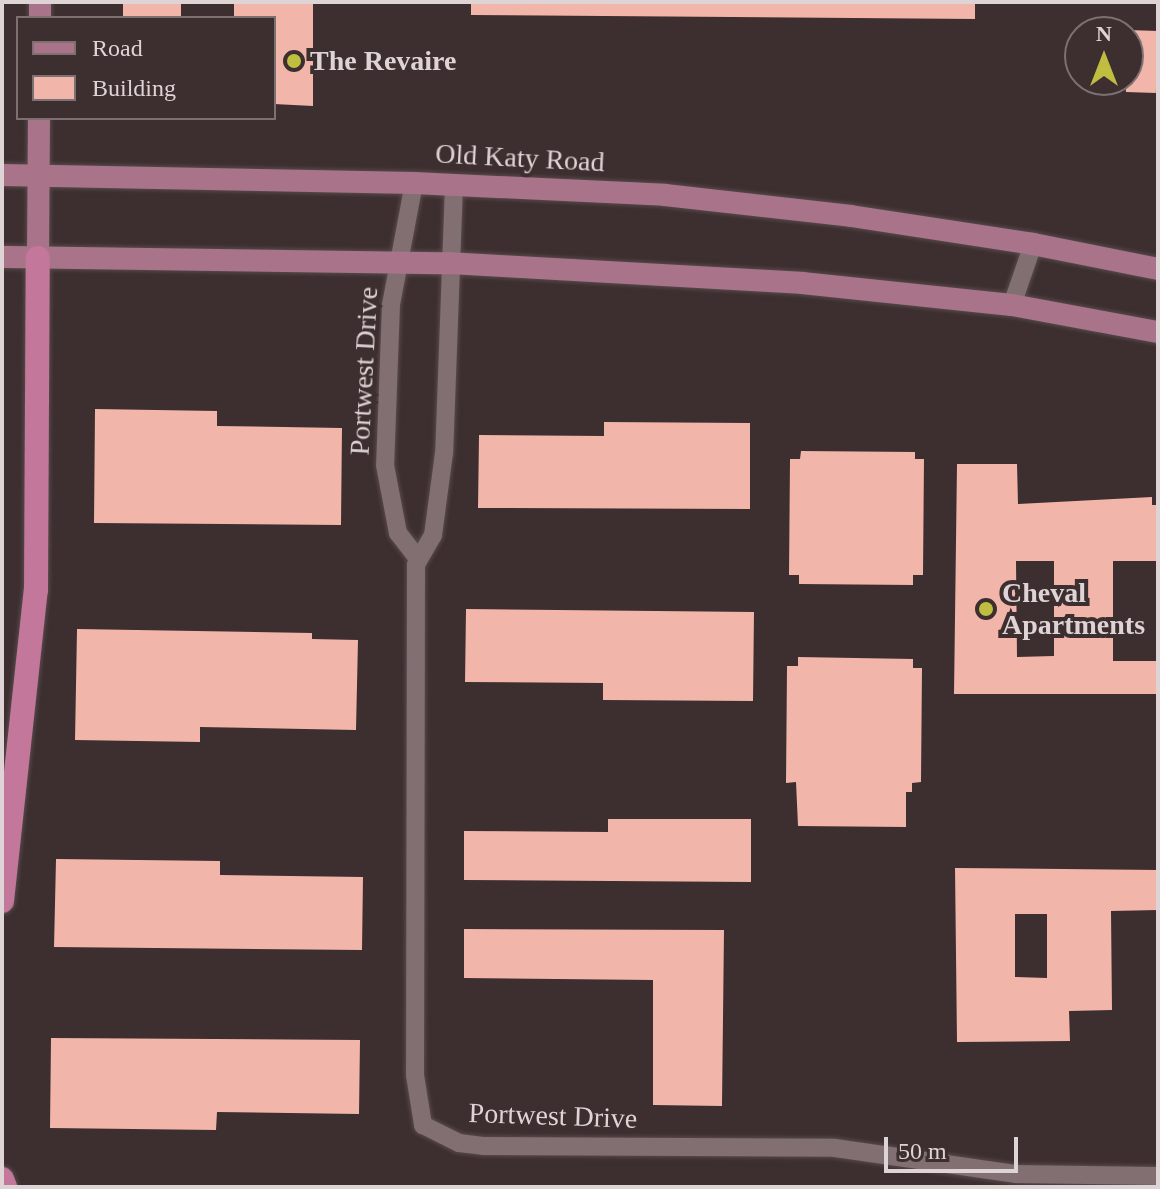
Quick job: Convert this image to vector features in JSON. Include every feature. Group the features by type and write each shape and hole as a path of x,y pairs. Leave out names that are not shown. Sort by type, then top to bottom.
{"highway":[{"path":"2,901 36,590 38,258"},
{"path":"2,1179 5,1187"}],"main road":[{"path":"38,258 39,120"},
{"name":"Old Katy Road","path":"2,175 414,183 665,195 1033,244 1158,269"},
{"path":"2,257 448,263 802,283 1012,305 1158,332"}],"street":[{"name":"Portwest Drive","path":"414,183 391,305 385,465 398,533 416,556 415,1075 423,1125 459,1143 483,1146 835,1148 1015,1174 1158,1176"},
{"name":"Portwest Drive","path":"416,556 433,535 444,453 448,263 454,185"},
{"path":"1012,305 1033,244"}],"building":[{"path":"123,2 181,2 181,16 123,16"},
{"name":"The Revaire","path":"234,2 313,2 313,106 276,104 276,16 234,16"},
{"path":"471,2 975,2 975,19 471,15"},
{"path":"1144,31 1158,31 1156,93 1144,93"},
{"path":"95,409 217,411 217,426 342,428 341,525 94,523"},
{"path":"604,422 750,423 750,509 478,508 479,435 604,436"},
{"path":"801,451 915,452 915,459 924,459 923,575 913,575 913,585 799,584 799,575 789,575 790,459 800,459"},
{"name":"Cheval Apartments","path":"957,464 1017,464 1018,504 1152,497 1152,505 1158,505 1158,561 1113,561 1113,661 1158,661 1158,694 954,694","holes":["1016,561 1054,561 1054,656 1017,657"]},
{"path":"466,609 754,612 753,701 603,700 603,683 465,682"},
{"path":"77,629 312,633 312,639 358,640 356,730 200,727 200,742 75,740"},
{"path":"798,657 913,659 913,668 922,668 921,782 912,783 912,792 906,792 906,827 798,826 796,782 786,783 787,666 798,666"},
{"path":"608,819 751,819 751,882 464,880 464,831 608,832"},
{"path":"56,859 220,861 220,875 363,877 362,950 54,947"},
{"path":"955,868 1158,870 1158,910 1111,911 1112,1010 1069,1011 1070,1041 957,1042","holes":["1015,914 1047,914 1047,978 1015,977"]},
{"path":"464,929 724,930 722,1106 653,1105 653,980 464,978"},
{"path":"51,1038 360,1040 359,1114 217,1112 216,1130 50,1128"}],"place":[{"name":"The Revaire","path":"294,61"},
{"name":"Cheval Apartments","path":"986,609"}]}
